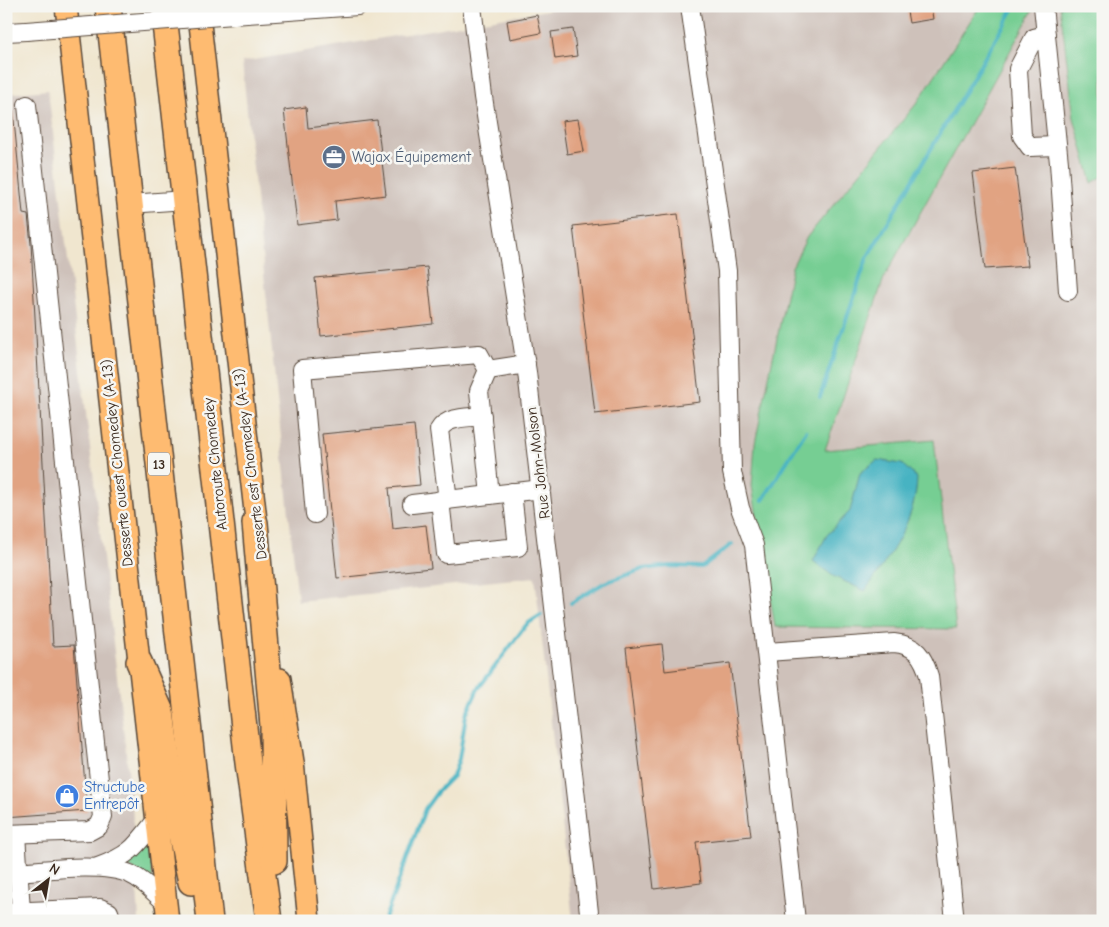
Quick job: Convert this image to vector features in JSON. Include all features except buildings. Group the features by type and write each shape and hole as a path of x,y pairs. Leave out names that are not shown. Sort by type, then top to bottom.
{"highway":[{"name":"13","path":"108,6 210,921"},
{"name":"Autoroute Chomedey","path":"164,6 248,763 269,921"},
{"path":"255,523 274,753 273,921"},
{"path":"139,662 161,712 172,792 198,921"}],"main road":[{"name":"Desserte ouest Chomedey (A-13)","path":"66,6 167,912"},
{"name":"Desserte est Chomedey (A-13)","path":"198,6 255,523 293,762 308,921"}],"street":[{"path":"6,32 358,6"},
{"name":"Rue John-Molson","path":"472,6 483,97 526,364 542,489 590,921"},
{"path":"690,6 727,271 732,472 740,508 754,545 796,921"},
{"path":"1043,6 1057,146 1068,291"},
{"path":"1046,34 1034,38 1018,69 1022,136 1030,146 1057,146"},
{"path":"27,105 103,816 99,826 90,830 11,834 14,912 100,908 109,912 112,921"},
{"path":"130,204 185,200"},
{"path":"315,514 302,369 479,354 488,370"},
{"path":"488,370 526,364"},
{"path":"488,370 479,391 490,495"},
{"path":"482,416 450,420 442,424 439,430 446,554 518,547 512,492"},
{"path":"412,504 542,489"},
{"path":"767,652 894,643 906,644 916,650 923,658 929,676 955,921"},
{"path":"97,868 120,859 132,851 156,820"},
{"path":"12,873 97,868 133,875 167,912"}],"shaded area":[{"path":"571,6 1060,6 1074,118 1092,182 1103,176 1103,921 573,921 535,577 298,601 242,62"},
{"path":"48,90 132,804 139,921 6,921 6,94"}],"green space":[{"path":"980,6 1034,6 1034,8 884,278 825,450 934,440 956,629 775,627 752,486 755,443 792,267 807,237 917,103"},
{"path":"1060,6 1103,6 1103,176 1092,183 1074,118"},
{"path":"146,843 149,844 153,882 126,864 136,856"}],"water":[{"path":"877,460 902,464 917,478 912,509 900,538 865,591 833,576 813,561 827,535 850,511 860,473"}],"waterway":[{"path":"820,397 867,258 1015,6"},
{"path":"763,500 806,431"},
{"path":"571,603 604,583 643,569 670,566 702,567 732,544"},
{"path":"384,921 425,809 438,791 453,776 459,759 466,715 478,689 527,624 541,615"}],"place":[{"name":"Wajax Équipement","path":"334,157"},
{"name":"Structube Entrepôt","path":"67,796"}]}
